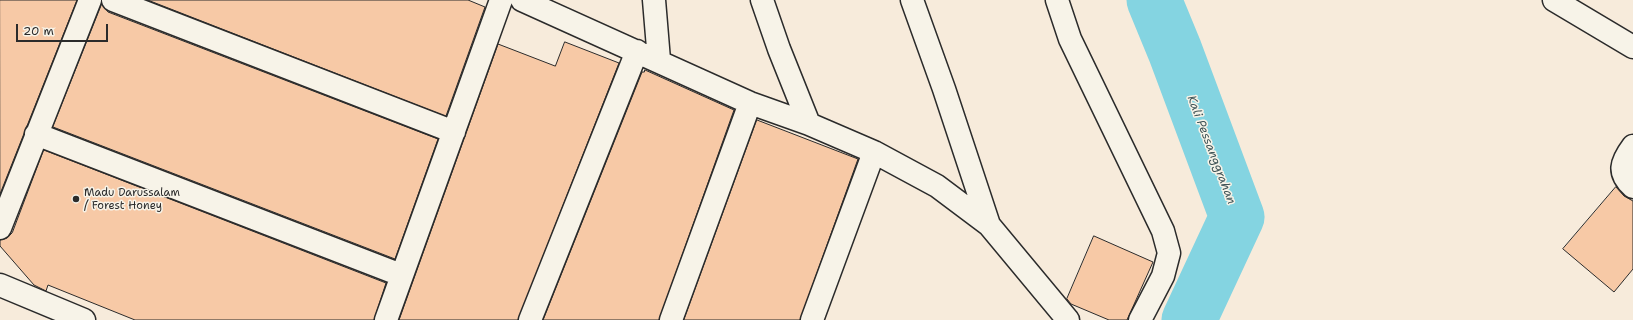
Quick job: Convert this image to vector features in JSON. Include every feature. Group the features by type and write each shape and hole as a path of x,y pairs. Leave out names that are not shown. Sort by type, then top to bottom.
{"street":[{"path":"0,228 90,0"},
{"path":"113,0 454,132"},
{"path":"386,320 501,0"},
{"path":"522,0 659,60 750,103 809,124 874,152 937,186 989,225 1068,320"},
{"path":"654,0 659,60"},
{"path":"762,0 779,49 809,124"},
{"path":"912,0 944,88 989,225"},
{"path":"1056,0 1070,39 1163,231 1169,253 1163,276 1140,320"},
{"path":"1554,0 1633,47"},
{"path":"530,320 637,51"},
{"path":"671,320 750,103"},
{"path":"36,134 401,275"},
{"path":"1633,146 1625,157 1621,169 1626,181 1633,187"},
{"path":"812,320 874,152"},
{"path":"0,285 84,320"}],"building":[{"path":"0,0 77,0 0,194"},
{"path":"148,0 468,0 485,7 446,116"},
{"path":"102,4 108,12 438,139 395,259 53,127"},
{"path":"565,42 619,63 518,320 399,320 498,44 555,66"},
{"path":"645,70 734,110 659,320 543,320 642,72"},
{"path":"757,120 858,159 800,320 684,320"},
{"path":"44,150 386,283 374,320 135,320 48,285 46,291 34,285 0,246 0,240 7,238 12,233"},
{"path":"1616,187 1624,196 1633,201 1633,269 1614,292 1563,249"},
{"path":"1094,236 1153,262 1127,320 1109,320 1071,304 1067,299"}],"waterway":[{"name":"Kali Pessanggrahan","path":"1154,0 1175,51 1237,217 1189,320"}],"place":[{"name":"Madu Darussalam / Forest Honey","path":"76,199"}]}
